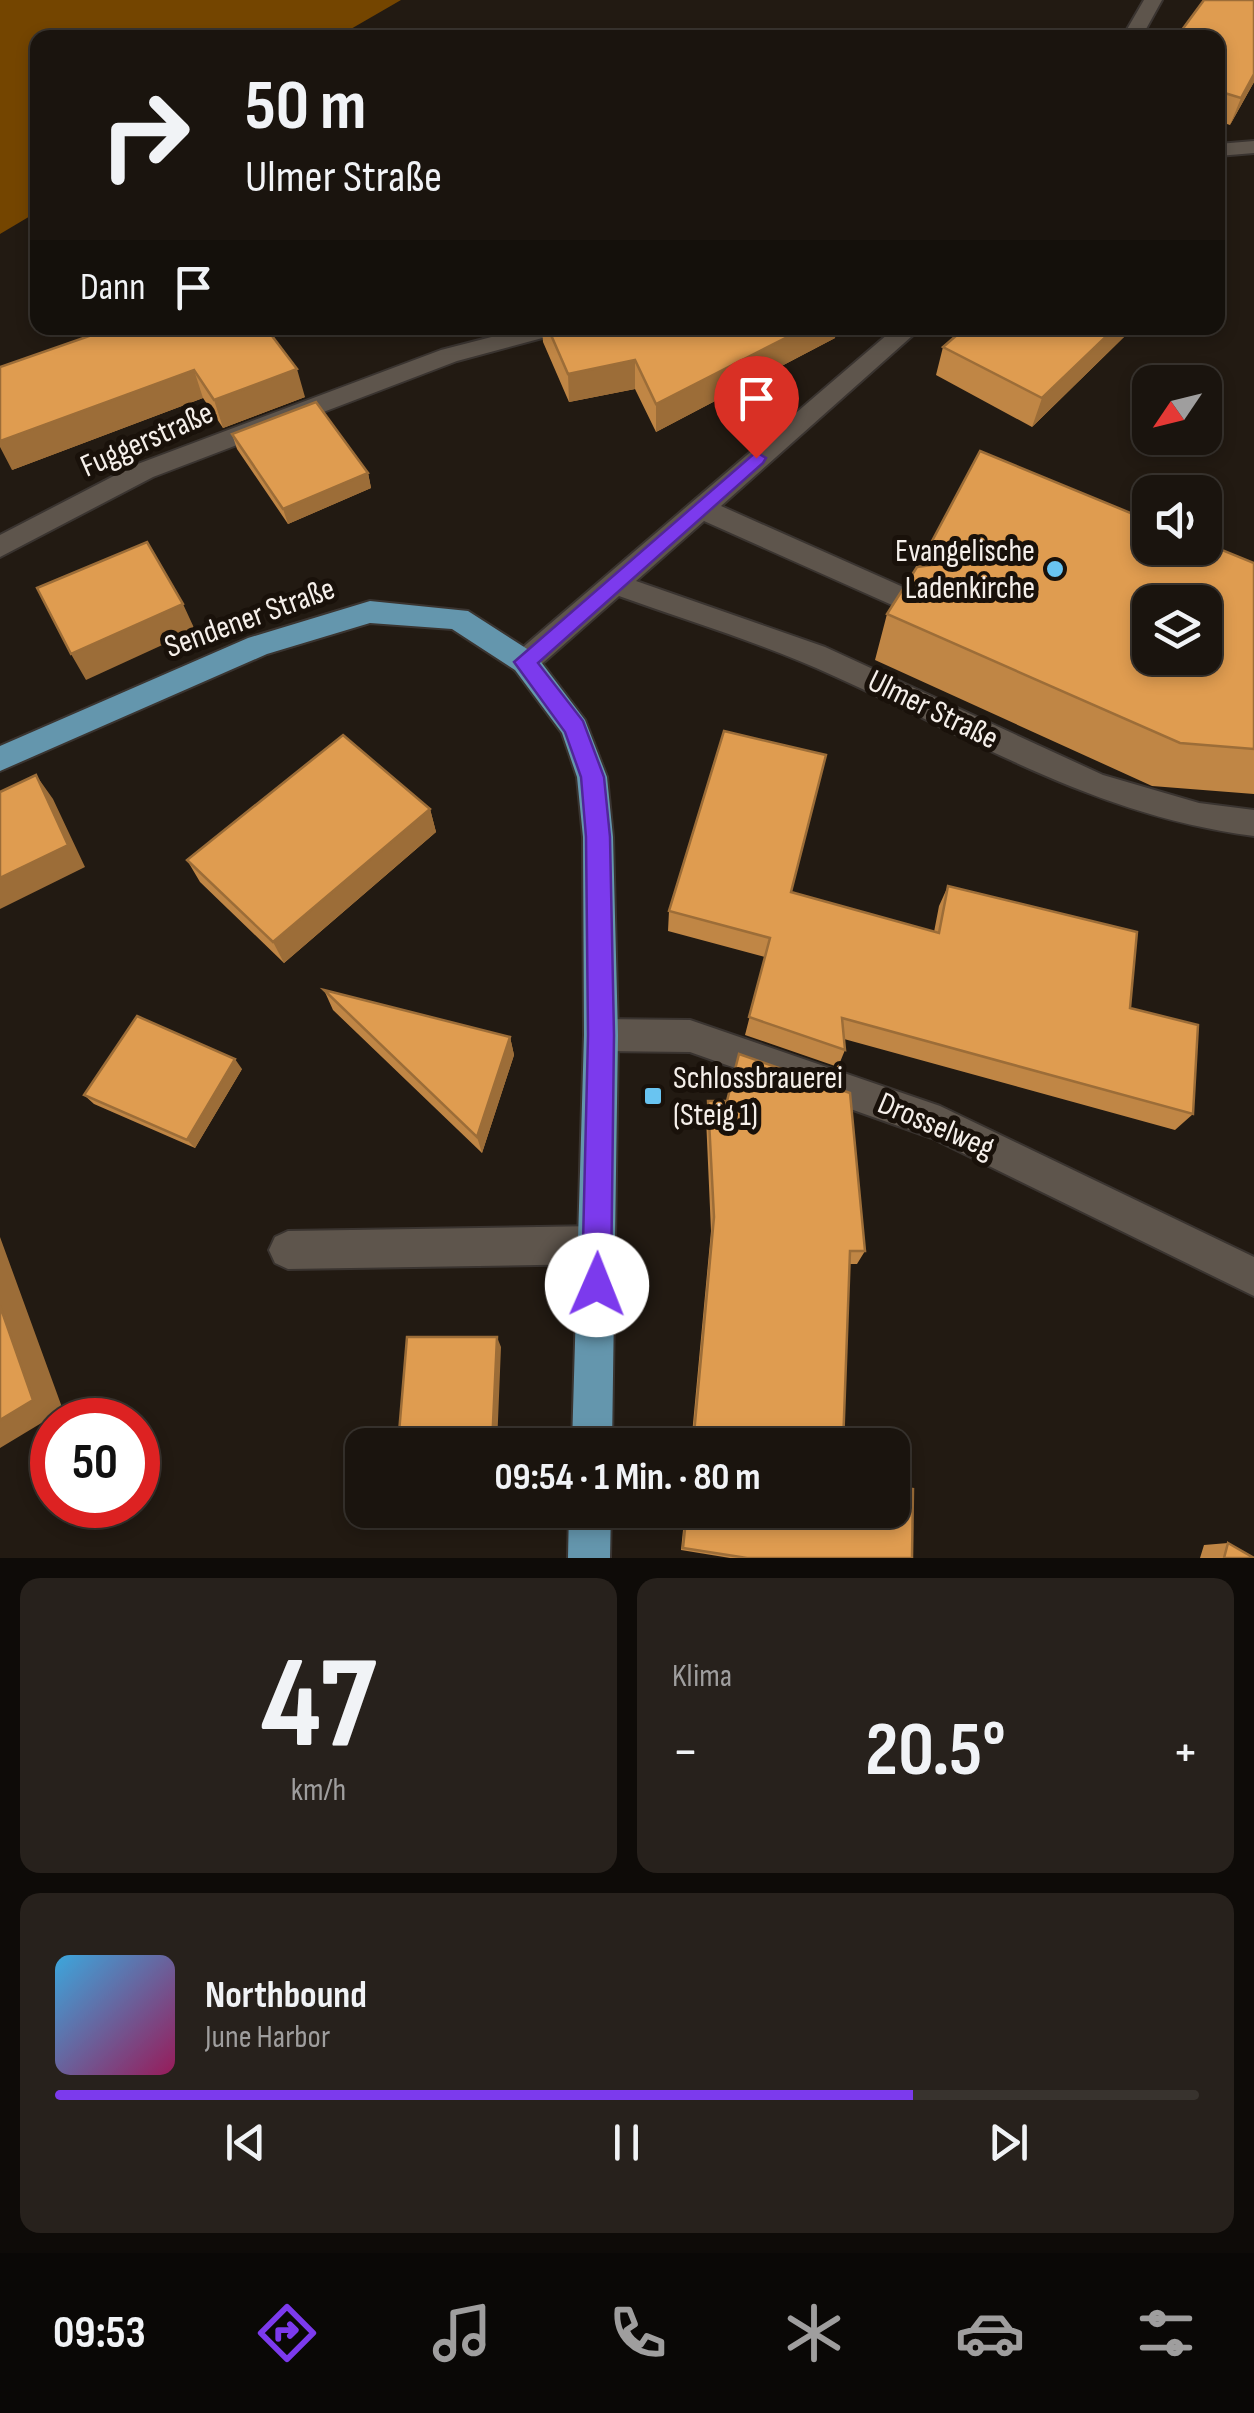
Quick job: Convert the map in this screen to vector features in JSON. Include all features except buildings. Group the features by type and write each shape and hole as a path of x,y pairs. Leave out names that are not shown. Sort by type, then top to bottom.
{"main road":[{"name":"Sendener Straße","path":"0,760 258,646 370,612 458,619 525,662"},
{"path":"525,662 575,728 592,777 598,837 601,1035 593,1428"},
{"path":"588,1558 589,1528"}],"street":[{"path":"1136,30 1153,0"},
{"path":"1225,149 1254,146"},
{"name":"Fuggerstraße","path":"0,547 144,471 449,354 525,335"},
{"path":"525,662 901,335"},
{"path":"700,508 911,602"},
{"name":"Ulmer Straße","path":"614,584 838,664 1040,764 1128,798 1213,821 1254,824"},
{"name":"Drosselweg","path":"601,1035 690,1036 940,1123 1254,1277"},
{"path":"288,1250 598,1245"}],"shaded area":[{"path":"0,0 401,0 349,30 30,30 30,216 0,234"}],"place":[{"name":"Evangelische Ladenkirche","path":"1055,569"},
{"name":"Schlossbrauerei (Steig 1)","path":"653,1096"}],"route":[{"path":"597,1285 601,1035 598,837 592,777 575,728 525,662 756,458"}]}
